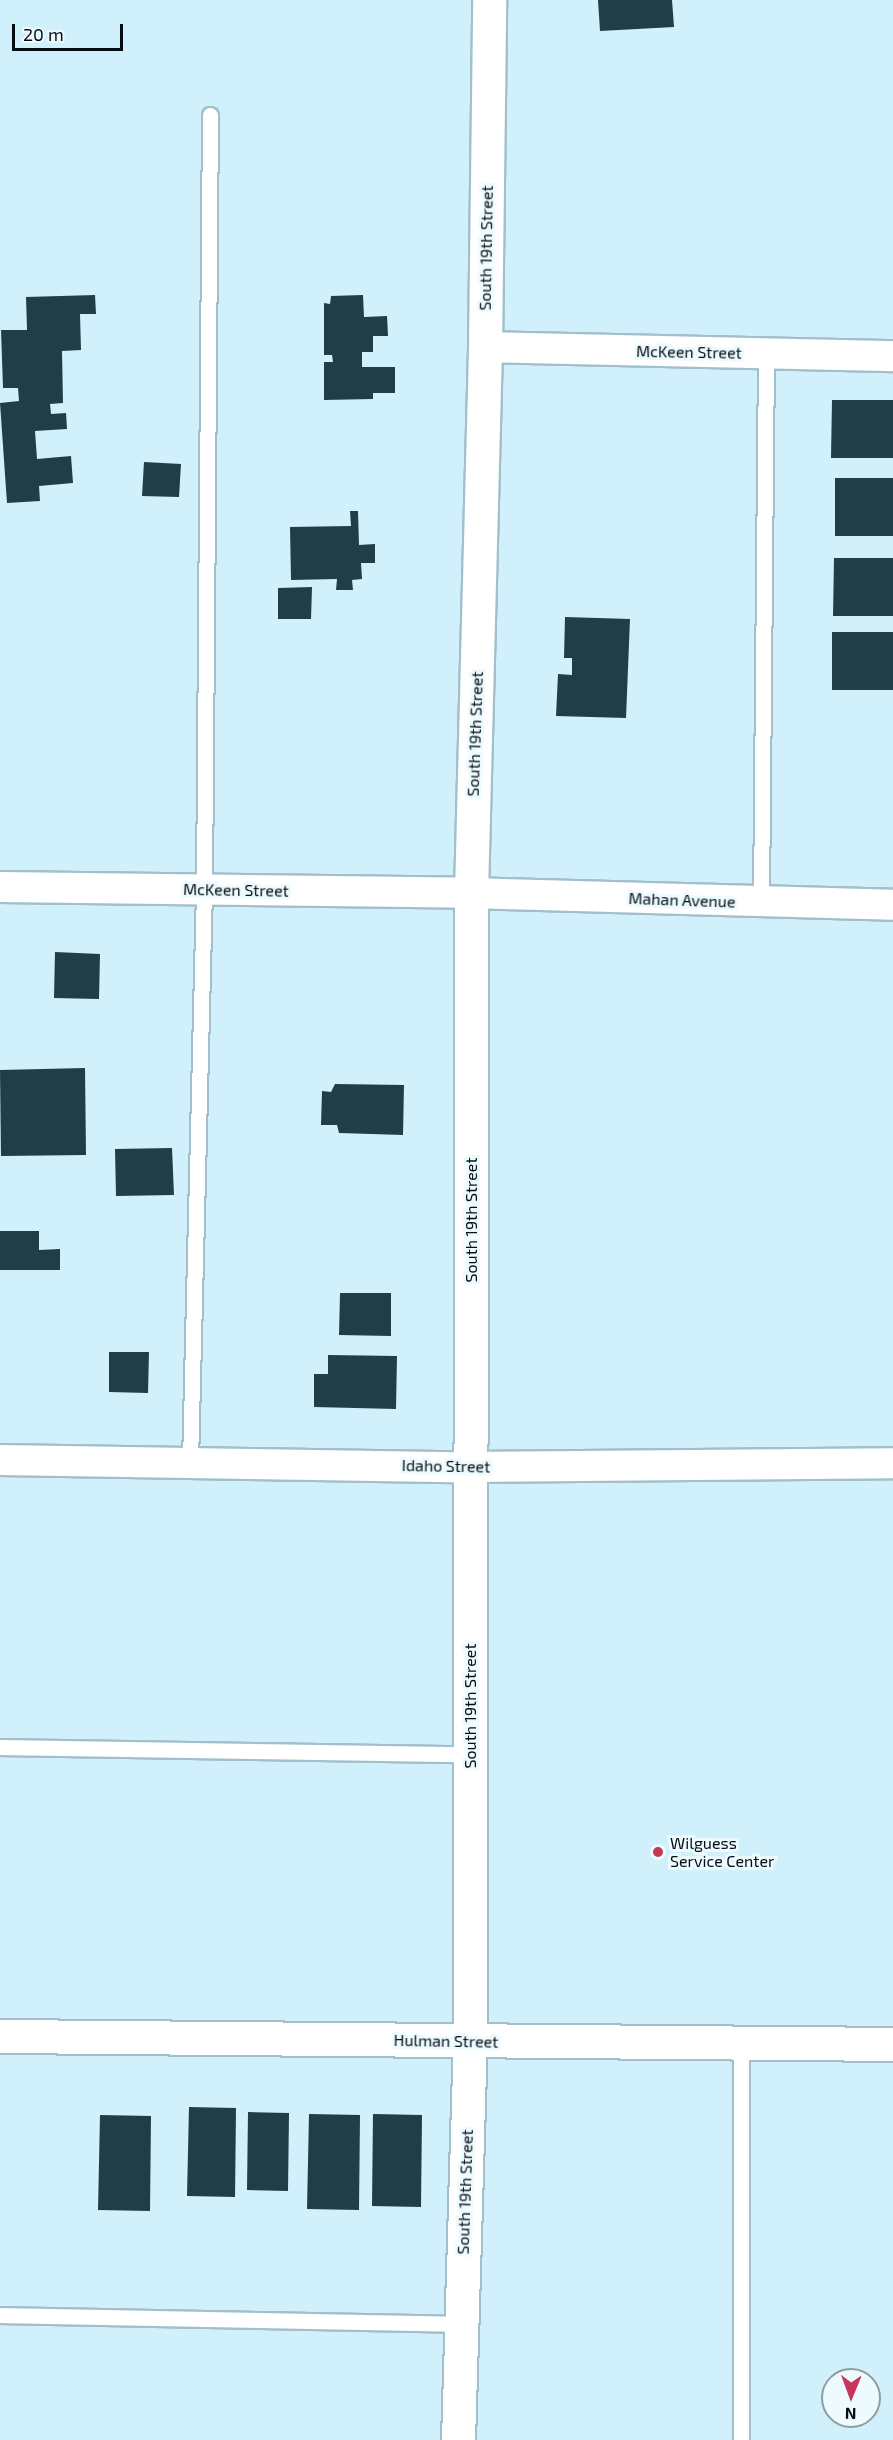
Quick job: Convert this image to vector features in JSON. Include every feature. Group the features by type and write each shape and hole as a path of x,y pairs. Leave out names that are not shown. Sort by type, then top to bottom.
{"street":[{"name":"South 19th Street","path":"458,2440 470,2041 471,892 485,347 489,0"},
{"name":"McKeen Street","path":"485,347 893,356"},
{"name":"McKeen Street","path":"0,888 471,892"},
{"name":"Mahan Avenue","path":"471,892 761,903 893,904"},
{"name":"Idaho Street","path":"0,1460 470,1467 893,1463"},
{"name":"Hulman Street","path":"0,2036 893,2044"}],"lane":[{"path":"190,1462 204,890 210,115"},
{"path":"761,903 766,353"},
{"path":"0,1747 470,1754"},
{"path":"741,2043 741,2440"},
{"path":"0,2315 461,2324"}],"building":[{"path":"598,0 672,0 674,27 600,31"},
{"path":"95,295 96,314 80,314 81,350 62,351 63,403 50,404 51,414 66,413 67,429 35,431 37,459 71,456 73,483 39,486 40,501 7,503 0,403 19,401 18,388 3,388 1,330 27,330 26,297"},
{"path":"363,295 364,317 387,316 388,336 373,336 373,352 362,352 362,367 395,367 395,393 373,393 373,399 324,400 324,362 333,362 332,355 324,355 324,303 330,304 331,296"},
{"path":"832,400 893,400 893,458 831,458"},
{"path":"144,462 181,464 179,497 142,496"},
{"path":"835,478 893,478 893,536 835,536"},
{"path":"350,511 358,511 359,545 375,544 375,563 361,563 362,579 352,580 353,590 336,590 337,579 291,580 290,527 351,526"},
{"path":"834,558 893,558 893,616 833,616"},
{"path":"312,587 311,619 278,619 278,588"},
{"path":"565,617 630,619 626,718 556,716 558,674 572,675 572,658 564,658"},
{"path":"832,632 893,632 893,690 832,690"},
{"path":"55,952 100,954 99,999 54,998"},
{"path":"85,1068 86,1155 1,1156 0,1070"},
{"path":"335,1084 404,1085 403,1135 339,1133 337,1125 321,1125 322,1091 331,1092"},
{"path":"172,1148 174,1195 116,1196 115,1149"},
{"path":"0,1231 39,1231 39,1250 60,1249 60,1270 0,1270"},
{"path":"340,1293 391,1293 391,1336 339,1335"},
{"path":"109,1352 149,1352 148,1393 109,1392"},
{"path":"328,1355 397,1356 396,1409 314,1407 314,1374 328,1374"},
{"path":"189,2107 236,2108 235,2197 187,2196"},
{"path":"248,2112 289,2113 288,2191 247,2190"},
{"path":"309,2114 360,2115 359,2210 307,2209"},
{"path":"373,2114 422,2115 421,2207 372,2206"},
{"path":"100,2115 151,2116 150,2211 98,2210"}],"place":[{"name":"Wilguess Service Center","path":"658,1852"}]}
